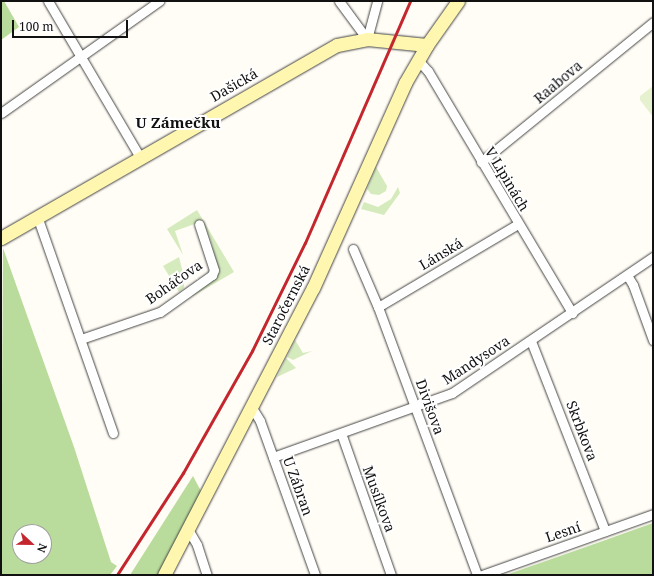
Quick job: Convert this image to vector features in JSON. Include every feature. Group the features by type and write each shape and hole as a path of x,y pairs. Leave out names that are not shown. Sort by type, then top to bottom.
{"main road":[{"path":"427,45 458,1"},
{"name":"Dašická","path":"2,235 344,42 367,38 427,45"},
{"name":"Staročernská","path":"164,575 252,408 329,256 394,104 427,45"}],"street":[{"path":"48,1 140,157"},
{"path":"1,113 159,1"},
{"path":"339,1 367,38"},
{"path":"367,38 377,1"},
{"name":"Raabova","path":"480,162 653,22"},
{"name":"V Lipinách","path":"418,60 428,71 480,162 572,313"},
{"path":"37,216 113,433"},
{"name":"Boháčova","path":"81,339 160,312 212,275 214,270 200,224"},
{"name":"Lánská","path":"378,307 518,224"},
{"name":"Divišova","path":"353,249 378,307 477,575"},
{"name":"Mandysova","path":"273,457 415,407 465,386 653,257"},
{"path":"627,275 633,285 653,340"},
{"name":"Skrbkova","path":"531,341 605,531"},
{"name":"U Zábran","path":"252,408 260,421 315,575"},
{"name":"Musílkova","path":"341,433 391,575"},
{"name":"Lesní","path":"482,575 653,514"},
{"path":"188,531 197,545 207,575"}],"green space":[{"path":"1,1 4,1 19,27 1,40"},
{"path":"653,86 653,117 640,100 640,96"},
{"path":"376,167 387,186 386,191 379,195 371,194 367,189"},
{"path":"398,187 400,193 384,215 361,209 364,202 378,207 391,199"},
{"path":"197,210 234,272 193,296 190,292 215,266 212,244 203,221 175,231 183,255 167,229"},
{"path":"3,248 74,447 111,562 117,566 110,575 1,575"},
{"path":"179,257 184,277 184,288 179,292 163,266"},
{"path":"295,340 303,353 312,351 293,360 287,357"},
{"path":"286,358 296,368 277,377"},
{"path":"193,476 202,493 158,575 130,575"},
{"path":"653,523 653,575 506,575 600,542"}],"railway":[{"path":"117,575 183,473 252,351 305,243 410,1"}],"district":[{"name":"U Zámečku","path":"178,123"}]}
